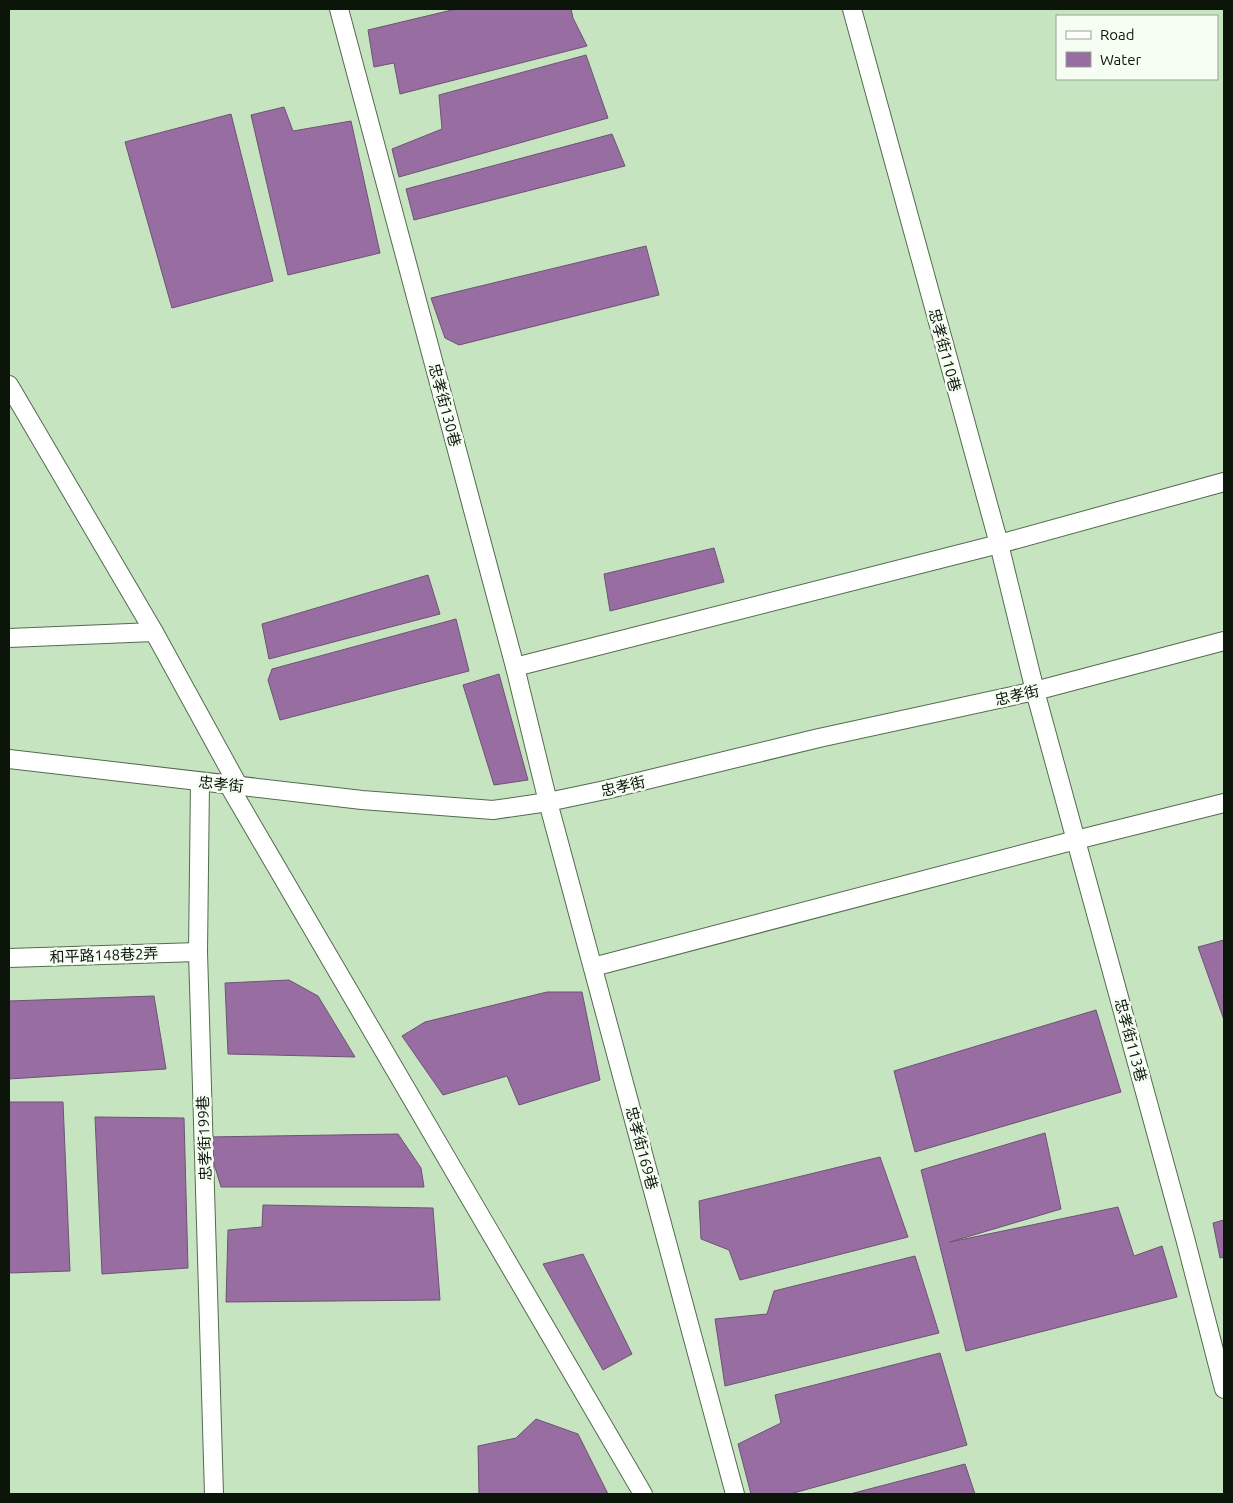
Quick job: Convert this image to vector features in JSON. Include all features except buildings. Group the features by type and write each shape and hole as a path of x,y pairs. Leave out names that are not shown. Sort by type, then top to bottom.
{"street":[{"name":"忠孝街130巷","path":"339,9 514,667 548,802"},
{"name":"忠孝街110巷","path":"852,9 999,544 1035,692"},
{"path":"9,385 154,632 233,785 643,1494"},
{"path":"514,667 999,544 1224,482"},
{"path":"9,638 154,632"},
{"name":"忠孝街","path":"9,760 362,800 493,810 548,802 605,790 819,738 1035,692 1224,640"},
{"name":"忠孝街113巷","path":"1035,692 1185,1238 1224,1390"},
{"name":"忠孝街199巷","path":"200,782 198,952 214,1494"},
{"name":"忠孝街169巷","path":"548,802 735,1494"},
{"path":"593,967 1224,803"},
{"name":"和平路148巷2弄","path":"9,958 198,952"}],"water":[{"path":"456,9 571,9 573,18 587,46 400,94 394,63 374,67 368,30"},
{"path":"586,55 608,118 399,177 392,149 442,129 439,95"},
{"path":"284,107 293,131 351,121 380,253 288,275 251,115"},
{"path":"231,114 273,281 172,308 125,142"},
{"path":"612,134 625,166 414,220 406,189"},
{"path":"646,246 659,295 459,345 445,338 431,298"},
{"path":"714,548 724,582 610,611 604,574"},
{"path":"428,575 440,614 269,659 262,624"},
{"path":"456,619 469,671 280,720 268,680 272,669"},
{"path":"499,674 528,780 494,785 463,685"},
{"path":"1224,940 1224,1020 1198,947"},
{"path":"289,980 318,996 355,1057 228,1054 225,983"},
{"path":"547,992 582,992 600,1080 519,1105 507,1076 443,1095 402,1036 425,1022"},
{"path":"154,996 166,1069 9,1079 9,1001"},
{"path":"1096,1010 1121,1092 915,1152 894,1071"},
{"path":"9,1102 63,1102 70,1271 9,1273"},
{"path":"95,1117 184,1118 188,1268 102,1274"},
{"path":"1045,1133 1061,1209 950,1242 1118,1207 1134,1256 1162,1246 1177,1297 966,1351 921,1170"},
{"path":"398,1134 421,1168 424,1187 221,1187 206,1137"},
{"path":"880,1157 908,1237 740,1280 729,1250 701,1239 699,1201"},
{"path":"263,1205 433,1208 440,1300 226,1302 228,1230 262,1227"},
{"path":"1224,1220 1224,1257 1220,1258 1213,1223"},
{"path":"583,1254 632,1354 603,1370 543,1264"},
{"path":"915,1256 939,1333 725,1386 715,1319 767,1314 774,1291"},
{"path":"940,1353 967,1445 790,1494 751,1494 738,1444 781,1423 775,1395"},
{"path":"536,1419 578,1434 608,1494 479,1494 478,1446 516,1438"},
{"path":"965,1464 975,1494 850,1494"}]}
